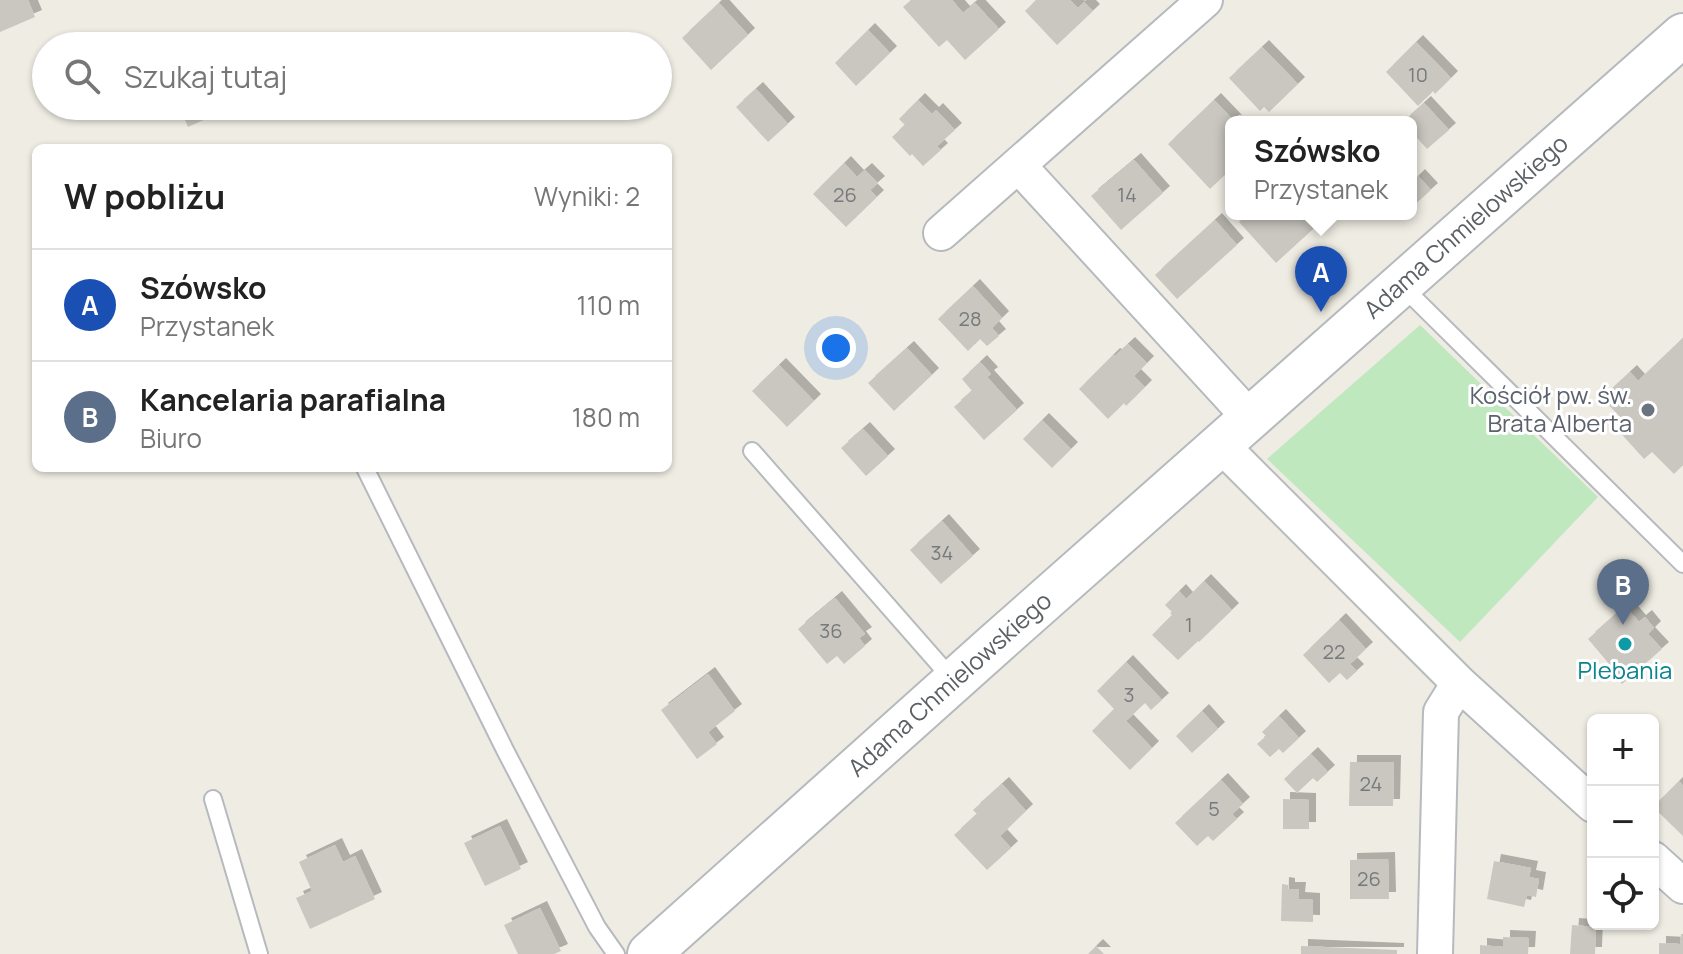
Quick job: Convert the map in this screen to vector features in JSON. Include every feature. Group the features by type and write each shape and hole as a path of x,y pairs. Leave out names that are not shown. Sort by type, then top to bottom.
{"street":[{"path":"941,233 1205,0"},
{"name":"Adama Chmielowskiego","path":"649,954 1683,35"},
{"path":"1018,165 1235,431 1459,683 1587,800"},
{"path":"1435,954 1441,712 1459,683"},
{"path":"1659,864 1683,886"}],"lane":[{"path":"1401,285 1683,564"},
{"path":"752,451 954,681"},
{"path":"367,472 505,750 597,927 616,954"},
{"path":"213,799 259,954"}],"green space":[{"path":"1420,325 1598,497 1460,642 1267,459"}],"building":[{"path":"0,0 28,0 35,17 0,32"},
{"path":"911,0 952,0 963,13 975,3 999,29 965,60 947,40 939,47 903,7"},
{"path":"1036,0 1070,0 1078,8 1084,2 1093,11 1057,45 1025,11"},
{"path":"719,3 748,35 711,70 682,38"},
{"path":"868,30 890,53 856,86 835,63"},
{"path":"1416,42 1451,78 1418,106 1386,72"},
{"path":"1262,47 1298,84 1269,112 1264,107 1260,111 1229,78"},
{"path":"756,89 788,124 768,142 736,107"},
{"path":"918,100 932,114 936,110 955,130 937,146 941,150 923,166 892,137 905,125 899,119"},
{"path":"1214,100 1229,116 1225,116 1225,175 1210,189 1168,144"},
{"path":"1424,103 1449,130 1427,149 1417,138 1417,116 1410,116"},
{"path":"185,120 204,120 188,127"},
{"path":"1134,160 1163,193 1121,230 1091,196"},
{"path":"844,163 857,177 865,170 878,183 870,190 877,197 846,227 813,194"},
{"path":"1417,177 1431,190 1417,203"},
{"path":"1215,220 1237,245 1177,299 1155,275"},
{"path":"1241,220 1323,220 1276,263 1239,222"},
{"path":"973,286 1002,318 992,328 999,336 987,346 980,339 968,351 938,319"},
{"name":"Kościół pw. św. Brata Alberta","path":"1683,338 1683,465 1674,474 1652,452 1644,459 1616,428 1624,421 1602,398 1630,372 1638,381"},
{"path":"1128,344 1147,363 1134,376 1145,387 1108,419 1079,389"},
{"path":"907,348 932,375 894,411 868,383"},
{"path":"980,362 991,374 987,377 1017,410 984,440 954,407 972,391 962,379"},
{"path":"779,365 814,401 787,427 752,391"},
{"path":"1042,420 1071,449 1052,468 1023,439"},
{"path":"863,429 888,456 866,476 841,448"},
{"path":"942,521 973,556 941,584 910,550"},
{"path":"1204,581 1232,610 1178,660 1152,635 1172,615 1165,605 1179,591 1186,599"},
{"path":"835,598 865,634 859,638 865,646 844,664 837,656 827,664 798,629"},
{"name":"Plebania","path":"1625,606 1639,622 1645,617 1654,628 1648,634 1662,649 1622,684 1588,639"},
{"path":"1339,620 1366,649 1350,664 1357,671 1347,680 1340,673 1329,683 1303,655"},
{"path":"1126,662 1162,700 1151,710 1145,703 1126,721 1152,748 1130,770 1092,731 1114,709 1097,691"},
{"path":"708,674 735,711 708,732 717,744 697,759 661,710"},
{"path":"1202,711 1218,729 1192,753 1176,736"},
{"path":"1279,716 1299,738 1283,753 1279,749 1270,757 1257,744 1266,736 1262,732"},
{"path":"1311,754 1328,772 1317,782 1313,778 1297,793 1284,779"},
{"path":"1350,762 1394,762 1393,806 1349,806"},
{"path":"1221,780 1243,804 1232,814 1237,819 1213,841 1208,836 1197,846 1175,823"},
{"path":"1679,781 1683,786 1683,836 1659,813 1659,801"},
{"path":"1002,784 1026,811 1000,836 1011,848 987,870 954,835 977,814 973,810"},
{"path":"1283,799 1309,800 1309,829 1283,829"},
{"path":"500,826 521,869 485,886 464,843"},
{"path":"335,845 343,862 355,856 375,899 310,929 296,898 312,891 299,862"},
{"path":"1388,859 1389,899 1350,899 1350,860"},
{"path":"1494,861 1531,868 1529,877 1539,879 1536,897 1527,895 1524,907 1487,899"},
{"path":"1282,884 1288,885 1288,889 1299,889 1298,899 1313,900 1313,922 1281,921"},
{"path":"540,908 561,951 554,954 518,954 504,925"},
{"path":"1572,925 1596,930 1595,954 1570,954"},
{"path":"1681,934 1683,954 1659,954 1659,943 1680,944"},
{"path":"1503,937 1529,938 1528,954 1480,954 1480,945 1503,947"},
{"path":"1096,946 1104,954 1088,954"},
{"path":"1301,946 1397,950 1397,954 1301,954"}],"place":[{"name":"Szówsko","path":"1321,312"},
{"name":"Kościół pw. św. Brata Alberta","path":"1648,410"},
{"name":"Kancelaria parafialna","path":"1623,625"},
{"name":"Plebania","path":"1625,644"}]}
